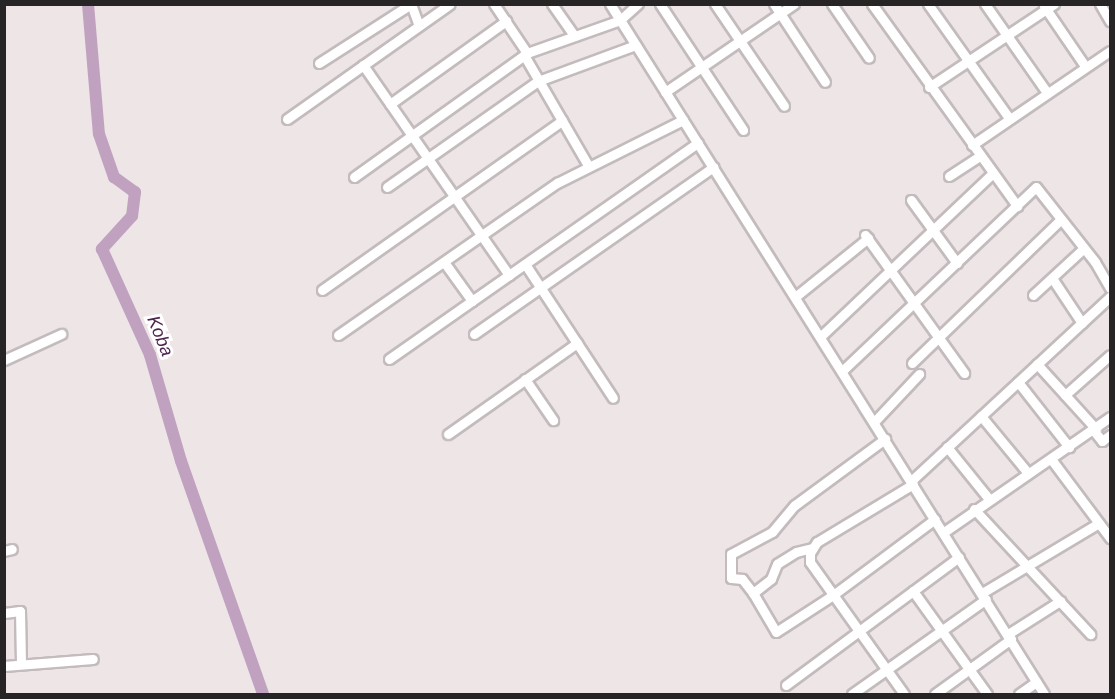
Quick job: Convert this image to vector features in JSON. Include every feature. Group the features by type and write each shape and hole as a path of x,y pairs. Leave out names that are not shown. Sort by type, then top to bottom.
{"street":[{"path":"319,63 411,4 419,26"},
{"path":"287,119 450,4"},
{"path":"494,4 526,54 538,81 589,167"},
{"path":"552,4 574,36"},
{"path":"610,4 1044,694"},
{"path":"354,177 526,54 620,20 638,4"},
{"path":"660,4 743,130"},
{"path":"715,4 784,106"},
{"path":"774,4 825,82"},
{"path":"666,92 794,4"},
{"path":"832,4 868,58"},
{"path":"872,4 929,87 1017,206"},
{"path":"928,4 1009,118"},
{"path":"985,4 1046,91"},
{"path":"1100,4 1110,21"},
{"path":"929,87 1048,6 1085,66"},
{"path":"390,104 506,21"},
{"path":"387,187 538,81 636,45"},
{"path":"972,145 1046,91 1110,51"},
{"path":"363,65 509,275"},
{"path":"338,335 556,183 683,120"},
{"path":"322,290 562,122"},
{"path":"389,359 698,143"},
{"path":"949,176 980,156"},
{"path":"474,334 713,167"},
{"path":"820,337 993,173"},
{"path":"842,371 1036,187 1084,248 1106,270 1110,288"},
{"path":"911,200 957,263"},
{"path":"912,363 1062,219"},
{"path":"795,297 867,237 964,373"},
{"path":"1033,296 1084,248"},
{"path":"444,261 472,301"},
{"path":"525,264 613,398"},
{"path":"1052,278 1082,323"},
{"path":"753,593 771,579 777,564 796,552 812,548 912,482 1110,297"},
{"path":"4,360 62,334"},
{"path":"448,434 577,343"},
{"path":"1065,395 1110,355"},
{"path":"1037,364 1102,441 1110,435"},
{"path":"874,422 919,374"},
{"path":"525,379 553,420"},
{"path":"1017,382 1069,447"},
{"path":"981,416 1028,473"},
{"path":"944,532 974,509 1095,430 1110,417"},
{"path":"885,439 795,505 759,541 731,554 731,578 742,579 753,593 772,628 780,633 935,519"},
{"path":"947,447 989,499"},
{"path":"1051,459 1110,538"},
{"path":"974,509 1090,634"},
{"path":"852,694 984,596 1099,523"},
{"path":"812,548 810,562 904,694"},
{"path":"786,685 959,557"},
{"path":"913,591 987,694"},
{"path":"935,694 1009,636 1060,601"},
{"path":"4,613 20,611 21,664"},
{"path":"4,666 93,659"},
{"path":"1019,694 1036,682"}],"waterway":[{"name":"Koba","path":"88,4 99,134 114,177 135,192 132,216 102,249 150,355 181,461 263,694"}]}
